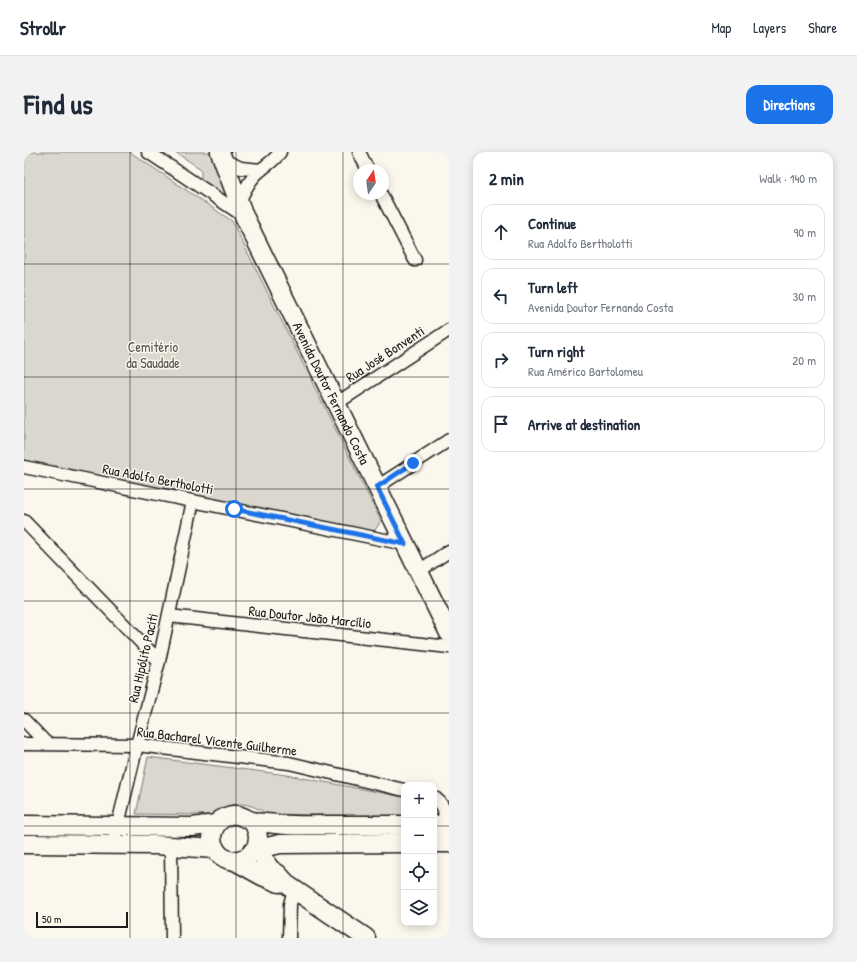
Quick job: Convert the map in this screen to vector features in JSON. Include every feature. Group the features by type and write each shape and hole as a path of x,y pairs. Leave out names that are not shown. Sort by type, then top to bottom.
{"main road":[{"name":"Avenida Doutor Fernando Costa","path":"222,156 241,209 449,633"},
{"path":"24,825 192,826 216,824 231,815 244,816 252,821 281,825 401,825"},
{"path":"252,821 269,868 278,874 291,888"},
{"path":"216,824 212,837 215,849 220,856 227,860 235,861 243,859 261,849 401,843"},
{"path":"437,843 449,843"},
{"path":"24,844 113,844 215,849"},
{"path":"235,861 262,876 291,888 366,938"}],"street":[{"path":"148,152 241,209 247,185 261,170 275,159 280,152"},
{"path":"359,152 365,164"},
{"path":"222,156 241,168 261,170"},
{"path":"384,200 415,260"},
{"name":"Rua José Bonventi","path":"337,403 449,330"},
{"path":"377,487 449,440"},
{"name":"Rua Adolfo Bertholotti","path":"24,467 405,544"},
{"name":"Rua Hipólito Paciti","path":"113,844 159,661 193,501"},
{"path":"24,521 159,661"},
{"path":"419,571 449,551"},
{"name":"Rua Doutor João Marcílio","path":"169,616 449,647"},
{"path":"24,720 47,744"},
{"name":"Rua Bacharel Vicente Guilherme","path":"24,744 137,745 289,763 401,789"},
{"path":"437,798 449,797"},
{"path":"437,800 443,805 446,812 445,818 441,825"},
{"path":"171,846 172,938"},
{"path":"289,938 291,888"}],"green space":[{"name":"Cemitério da Saudade","path":"24,152 130,152 232,221 381,521 373,533 24,460"},
{"path":"175,152 214,152 232,203 208,189 201,179 201,169"},
{"path":"148,757 287,775 401,796 401,817 267,814 259,809 245,804 225,807 211,815 136,814"}],"route":[{"path":"234,509 405,544 377,487 413,463"}]}
